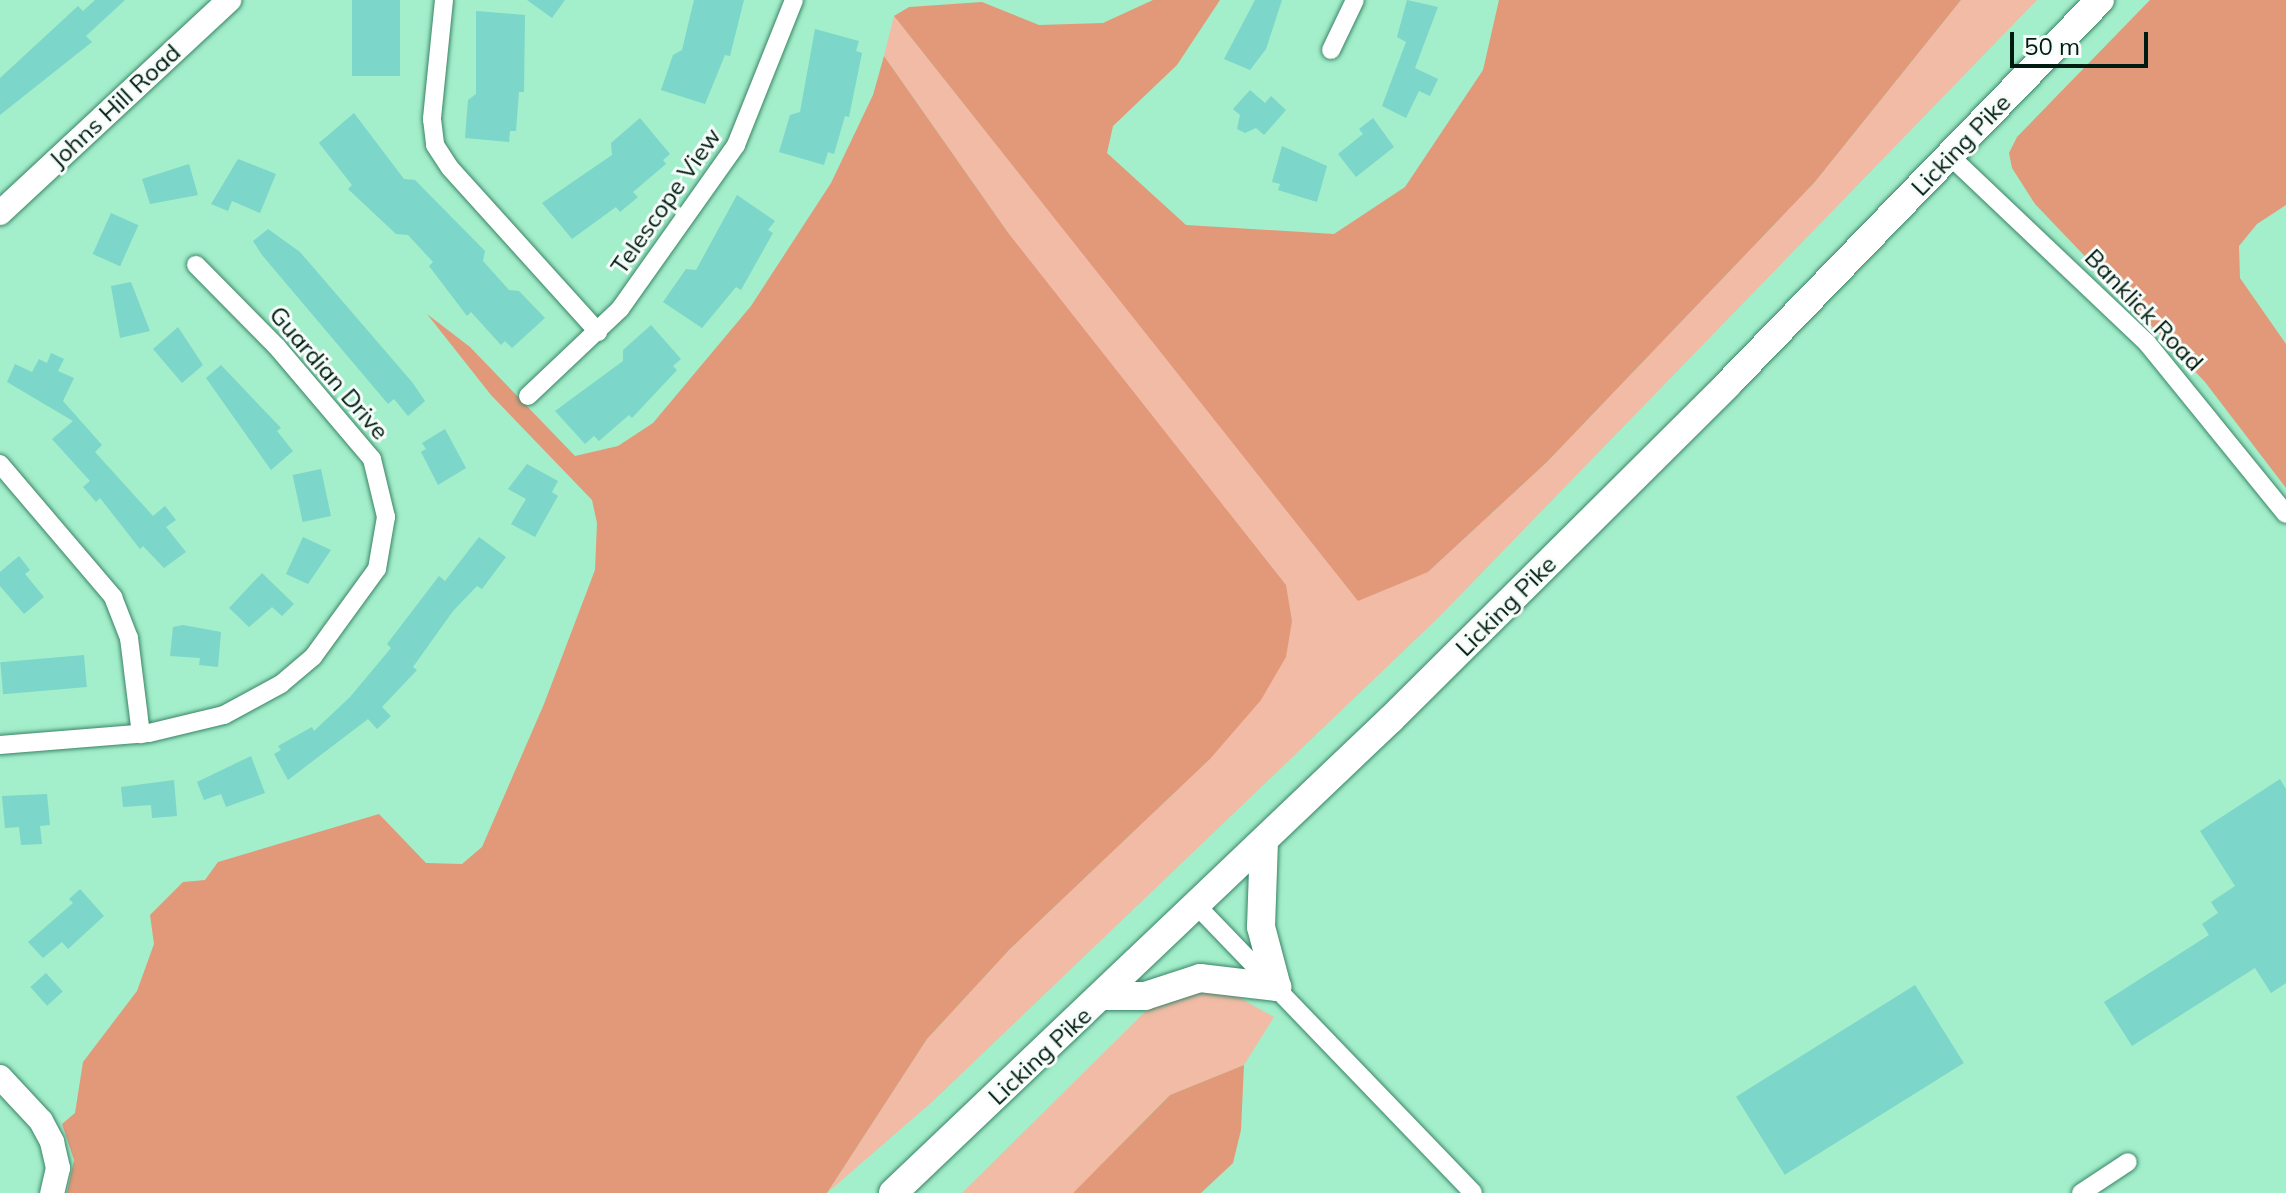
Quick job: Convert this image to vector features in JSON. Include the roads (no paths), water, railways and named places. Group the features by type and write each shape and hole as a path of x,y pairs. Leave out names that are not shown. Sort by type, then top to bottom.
{"main road":[{"name":"Johns Hill Road","path":"0,213 229,0"},
{"name":"Licking Pike","path":"893,1193 1199,908 1951,157 2100,0"},
{"path":"1104,996 1145,996 1200,978 1277,987 1261,927 1264,843"},
{"path":"0,1077 41,1121 52,1142 58,1168 52,1193"}],"street":[{"path":"444,0 432,119 435,145 450,168 598,332"},
{"name":"Telescope View","path":"528,396 626,302 736,145 794,0"},
{"path":"1331,50 1355,0"},
{"name":"Banklick Road","path":"1951,157 2147,343 2286,514"},
{"name":"Guardian Drive","path":"0,745 141,734 224,715 299,669 362,595 377,569 386,535 383,489 372,459 353,433 196,265"},
{"path":"0,464 113,597 129,638 141,734"},
{"path":"1199,908 1473,1193"},
{"path":"2081,1193 2128,1162"}]}
